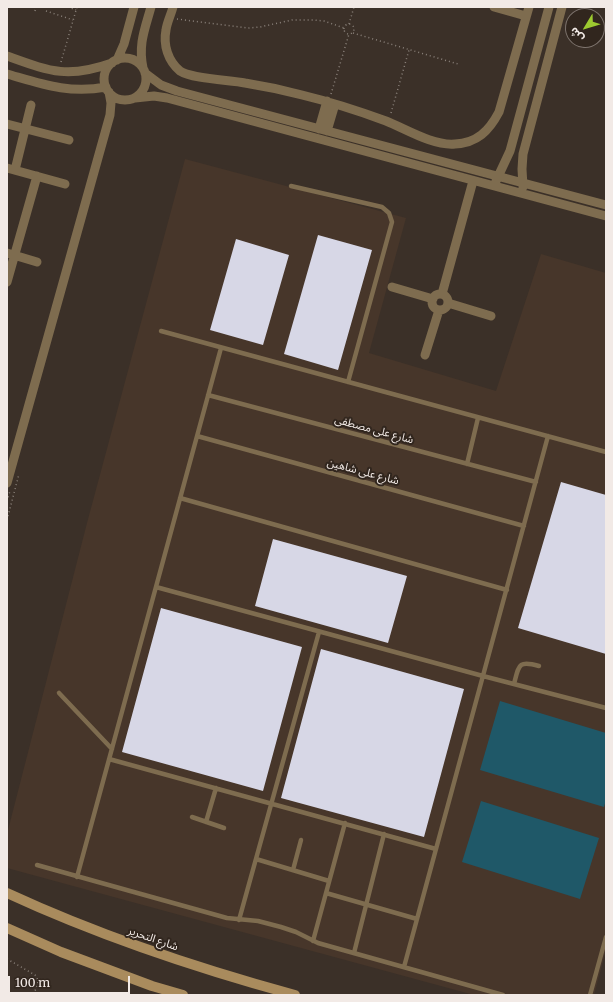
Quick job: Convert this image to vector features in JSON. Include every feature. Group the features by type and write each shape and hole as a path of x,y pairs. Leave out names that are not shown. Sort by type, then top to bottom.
{"street":[{"path":"7,484 9,467 110,115 111,103 105,74 114,62 126,37 134,7"},
{"path":"135,98 143,90 146,79 141,55 141,42 151,7"},
{"path":"173,7 166,29 165,40 167,52 172,62 180,70 190,76 267,87 330,102 388,122 439,142 454,144 468,142 482,136 492,125 499,112 527,11 494,7"},
{"path":"495,187 498,176 510,151 549,7"},
{"path":"522,195 523,154 562,7"},
{"path":"126,37 134,43 141,42"},
{"path":"7,56 40,68 58,72 77,72 89,70 128,58 139,63 144,70 161,85 177,91 606,205"},
{"path":"7,74 63,89 107,89 118,99 124,100 147,96 160,97 522,195 606,216"},
{"path":"160,97 158,89 161,85"},
{"path":"323,130 330,102"},
{"path":"31,105 25,129 11,169 66,184"},
{"path":"7,124 69,140"},
{"path":"510,151 517,154 523,154"},
{"path":"442,294 478,171"},
{"path":"7,282 11,254 37,176"},
{"path":"541,200 544,188"},
{"path":"11,254 37,262"},
{"path":"392,287 433,299"},
{"path":"442,294 447,298 448,304 444,309 439,310 432,304 436,295 442,294"},
{"path":"448,304 491,316"},
{"path":"425,355 439,310"},
{"name":"شارع التحرير","path":"7,893 75,923 159,954 295,995"},
{"path":"7,928 61,952 152,986 183,995"},
{"path":"152,986 159,995"}],"lane":[{"path":"291,186 382,207 391,217 392,222 348,382"},
{"path":"161,331 606,452"},
{"path":"77,876 221,348"},
{"name":"شارع على مصطفى","path":"208,395 536,482"},
{"path":"467,464 478,418"},
{"name":"شارع على شاهين","path":"197,436 524,526"},
{"path":"404,967 548,436"},
{"path":"180,498 507,590"},
{"path":"156,587 606,708"},
{"path":"239,920 319,632"},
{"path":"514,684 518,668 521,665 528,663 539,666"},
{"path":"59,692 112,749"},
{"path":"109,759 436,849"},
{"path":"206,822 216,788"},
{"path":"192,817 224,828"},
{"path":"313,941 345,824"},
{"path":"354,953 384,834"},
{"path":"293,870 301,840"},
{"path":"256,860 329,881"},
{"path":"37,865 227,918 258,921 281,927 296,932 313,941 503,995"},
{"path":"326,893 417,919"},
{"path":"590,995 606,938"}],"path":[{"path":"35,11 36,7"},
{"path":"58,72 76,8 68,7"},
{"path":"344,28 349,24 354,7"},
{"path":"46,11 73,20"},
{"path":"170,18 248,28 292,20 308,19 324,21 344,28 345,32 349,34"},
{"path":"349,24 354,27 353,33"},
{"path":"349,34 353,33 458,64"},
{"path":"330,102 349,34"},
{"path":"388,122 410,50"},
{"path":"7,959 38,978 39,982 32,995"}],"shaded area":[{"path":"185,159 406,218 369,353 496,391 541,254 606,273 606,950 594,995 474,995 7,868 7,834 87,523"}],"water":[{"path":"500,701 606,733 606,800 604,807 480,770"},
{"path":"481,801 599,838 580,899 462,862"}],"building":[{"path":"318,235 372,250 338,370 284,354"},
{"path":"236,239 289,255 263,345 210,330"},
{"path":"561,482 606,495 606,654 518,628"},
{"path":"273,539 407,576 388,643 255,606"},
{"path":"161,608 302,647 263,791 122,752"},
{"path":"321,649 464,689 424,837 281,798"}]}
